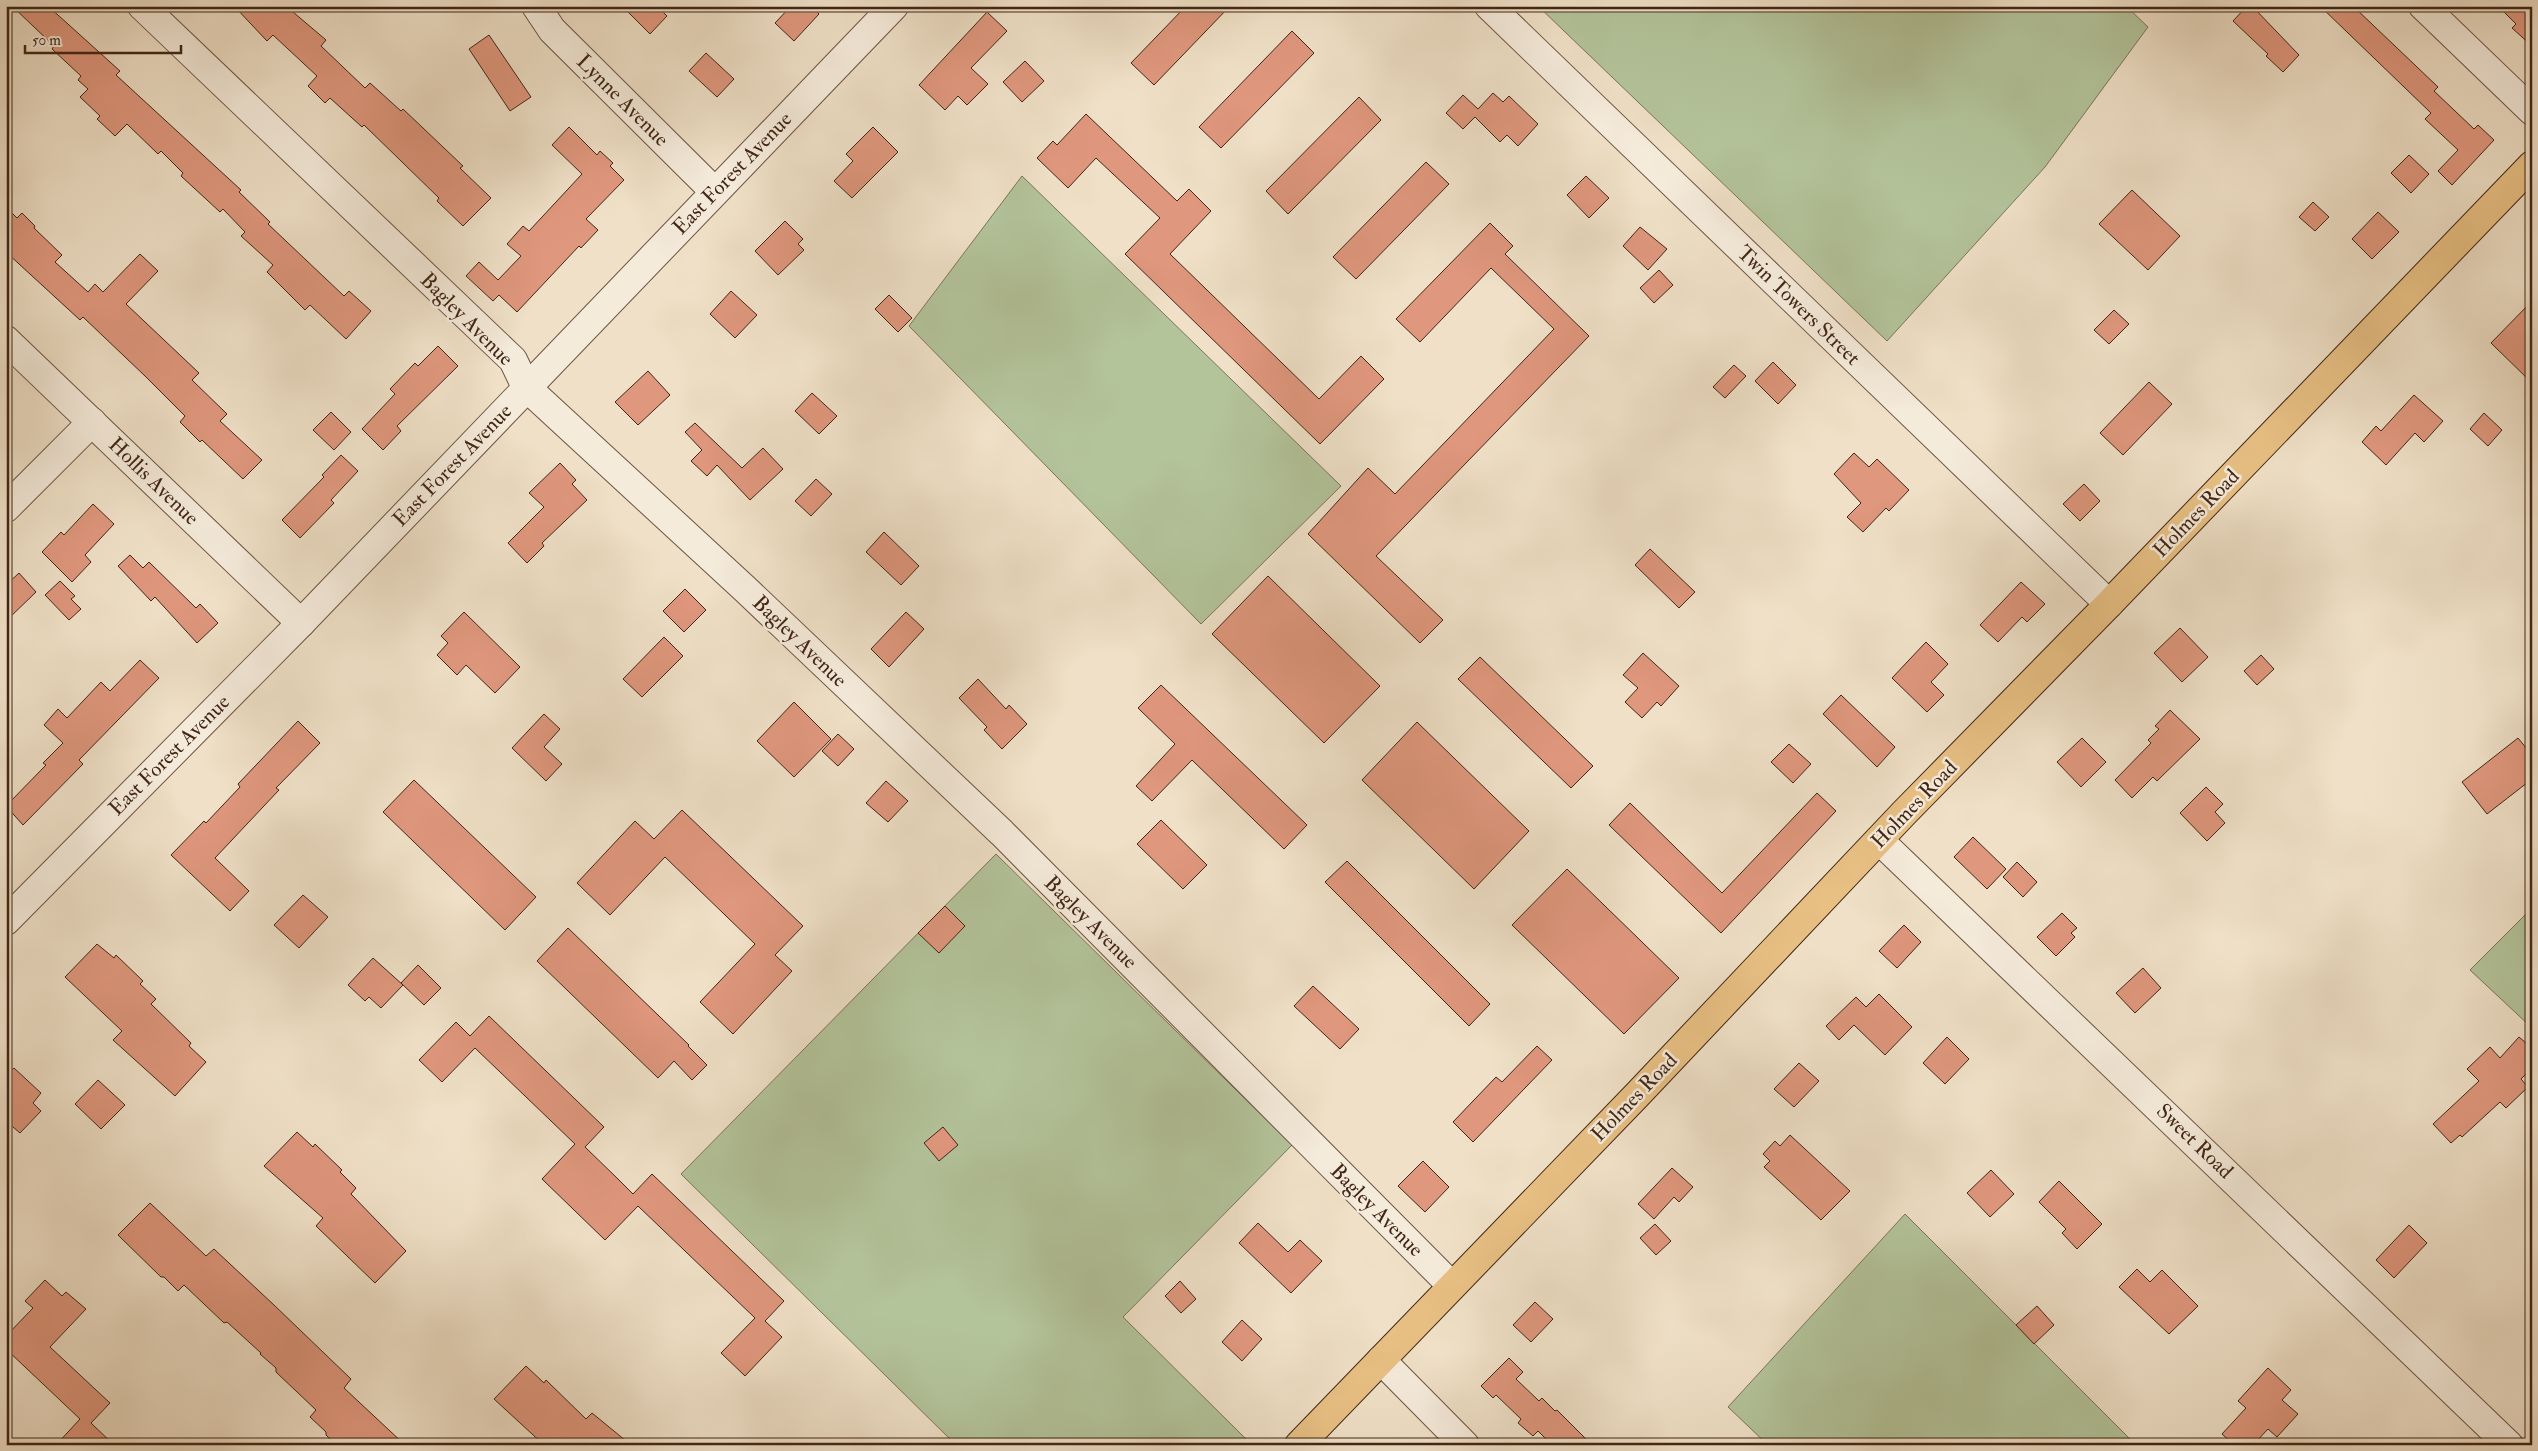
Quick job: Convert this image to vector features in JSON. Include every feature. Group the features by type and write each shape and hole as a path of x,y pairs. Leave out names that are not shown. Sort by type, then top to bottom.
{"main road":[{"name":"Holmes Road","path":"1299,1445 1451,1285 1637,1095 1879,840 2532,166"}],"street":[{"name":"Bagley Avenue","path":"142,6 512,360 526,387 744,588 1002,834 1451,1285"},
{"name":"Lynne Avenue","path":"536,6 552,30 714,191"},
{"name":"East Forest Avenue","path":"6,921 300,623 894,6"},
{"name":"Twin Towers Street","path":"1489,6 2109,604"},
{"path":"2423,6 2532,112"},
{"name":"Hollis Avenue","path":"6,340 300,623"},
{"path":"6,508 92,422"},
{"name":"Sweet Road","path":"1879,840 2509,1445"},
{"path":"1381,1360 1465,1445"}],"green space":[{"path":"1538,6 2126,6 2148,27 2045,167 1887,341"},
{"path":"1022,176 1341,486 1201,624 909,326"},
{"path":"996,854 1292,1145 1123,1317 1246,1439 1240,1445 956,1445 681,1174"},
{"path":"2532,908 2532,1028 2470,970"},
{"path":"1905,1214 2138,1445 1768,1445 1728,1407"}],"building":[{"path":"12,6 48,6 120,71 116,75 241,190 239,192 270,222 268,224 344,296 349,291 371,311 346,339 310,305 305,310 267,272 273,265 241,236 245,232 223,209 220,212 181,176 183,173 161,151 158,154 127,124 115,136 97,119 100,116 80,97 88,89 78,80 81,76 52,49 54,46"},
{"path":"234,6 286,6 326,40 321,46 365,88 370,83 401,111 403,109 463,166 460,168 491,198 463,226 437,201 439,198 364,125 362,127 330,98 325,103 308,86 317,76 273,35 267,41"},
{"path":"622,6 657,6 667,16 650,34"},
{"path":"791,6 811,6 819,14 794,41 775,23"},
{"path":"1186,6 1230,6 1154,85 1131,63"},
{"path":"2247,6 2252,6 2299,55 2283,72 2266,56 2268,54 2233,21"},
{"path":"2320,6 2353,6 2438,87 2434,91 2474,129 2478,125 2494,140 2452,185 2438,171 2458,150 2425,119 2431,113"},
{"path":"2498,6 2524,6 2529,11 2532,8 2532,46 2512,28 2516,24"},
{"path":"987,12 1007,31 971,68 988,84 967,105 958,96 945,110 919,85"},
{"path":"1292,31 1314,53 1221,148 1199,127"},
{"path":"489,35 531,97 510,111 469,49"},
{"path":"706,53 734,79 717,97 689,71"},
{"path":"1025,61 1044,81 1022,102 1003,82"},
{"path":"1493,93 1503,102 1509,96 1538,124 1518,146 1507,135 1500,142 1475,117 1463,129 1446,113 1463,95 1478,109"},
{"path":"1359,97 1381,120 1288,214 1266,191"},
{"path":"1086,114 1177,201 1189,189 1211,211 1170,254 1319,399 1361,356 1384,379 1320,444 1125,254 1160,218 1096,158 1068,188 1037,158 1053,141 1057,145"},
{"path":"569,127 597,155 600,151 613,163 610,166 624,180 586,219 598,230 581,248 579,246 517,312 499,295 493,301 466,276 479,262 498,280 521,256 507,244 523,226 529,231 582,174 552,145"},
{"path":"873,127 898,152 852,198 834,181 853,161 846,154"},
{"path":"2409,155 2429,174 2411,193 2391,173"},
{"path":"1426,162 1449,184 1356,279 1333,257"},
{"path":"1586,176 1609,198 1589,218 1567,195"},
{"path":"2132,190 2180,236 2148,270 2099,224"},
{"path":"2313,202 2329,217 2315,231 2299,217"},
{"path":"6,207 17,218 22,213 35,226 34,228 62,255 55,262 88,292 95,284 103,292 140,254 158,271 126,304 199,373 192,380 227,414 220,421 262,460 243,479 180,422 185,416 145,376 83,317 80,320 6,252"},
{"path":"2378,212 2399,232 2372,259 2352,239"},
{"path":"785,221 803,239 798,244 804,250 778,275 755,251"},
{"path":"1490,223 1513,246 1505,254 1589,336 1376,556 1443,620 1420,643 1308,534 1368,468 1395,494 1554,329 1491,268 1420,342 1396,319"},
{"path":"1640,227 1667,249 1648,270 1623,246"},
{"path":"1659,270 1673,285 1654,303 1640,288"},
{"path":"731,291 757,315 735,338 710,314"},
{"path":"889,295 912,318 898,332 875,309"},
{"path":"2532,301 2532,383 2491,343"},
{"path":"2114,310 2129,324 2109,344 2094,330"},
{"path":"438,346 458,366 397,426 401,431 383,450 362,429 395,394 390,389 415,363 418,366"},
{"path":"1773,362 1796,385 1778,404 1755,381"},
{"path":"1734,365 1746,376 1725,398 1713,387"},
{"path":"648,371 670,395 638,425 615,402"},
{"path":"2149,382 2172,404 2123,455 2100,433"},
{"path":"812,393 837,416 819,434 795,411"},
{"path":"2414,395 2443,421 2424,442 2415,433 2386,465 2362,442 2376,426 2381,431"},
{"path":"331,412 351,432 334,450 313,430"},
{"path":"2484,413 2502,430 2488,446 2470,429"},
{"path":"695,423 742,468 763,448 783,469 750,500 717,465 707,476 691,461 702,450 685,432"},
{"path":"1854,453 1869,467 1877,459 1909,490 1889,511 1886,508 1863,532 1847,517 1861,503 1834,474"},
{"path":"341,455 358,471 331,500 334,503 300,538 282,520 324,477 322,475"},
{"path":"560,463 576,480 572,484 587,500 542,543 544,546 527,563 508,543 544,507 529,493"},
{"path":"816,479 832,494 811,516 795,501"},
{"path":"2084,484 2100,501 2080,521 2063,504"},
{"path":"93,504 114,524 85,555 91,562 72,582 42,552 61,532 64,535"},
{"path":"884,532 919,566 901,585 866,552"},
{"path":"1650,549 1695,592 1679,608 1635,565"},
{"path":"130,555 143,568 149,562 196,608 200,604 218,623 197,643 155,597 151,601 118,566"},
{"path":"19,573 36,592 6,621 6,585"},
{"path":"1268,576 1380,686 1324,743 1212,634"},
{"path":"60,581 75,596 71,599 81,609 69,620 45,595"},
{"path":"2021,582 2045,604 2027,622 2022,617 1998,642 1980,625"},
{"path":"685,589 706,610 684,632 663,611"},
{"path":"464,612 520,667 495,693 466,665 457,675 437,655 448,643 441,636"},
{"path":"906,612 924,629 889,667 871,649"},
{"path":"2180,628 2208,657 2182,682 2154,653"},
{"path":"664,637 683,656 642,697 623,679"},
{"path":"1926,642 1948,664 1931,682 1944,695 1927,712 1892,678"},
{"path":"1643,653 1679,686 1661,706 1657,702 1642,718 1625,702 1638,688 1623,675"},
{"path":"2261,655 2274,669 2257,685 2244,671"},
{"path":"1480,657 1593,766 1571,788 1458,679"},
{"path":"140,660 159,678 79,760 83,764 23,825 6,806 46,765 43,763 63,743 44,725 58,709 67,718 101,682 110,691"},
{"path":"978,679 1006,709 1009,705 1027,724 1002,749 984,730 987,727 959,698"},
{"path":"1161,685 1307,825 1284,849 1192,760 1152,801 1136,786 1175,744 1138,708"},
{"path":"1841,695 1895,747 1877,767 1823,714"},
{"path":"794,702 831,739 794,777 757,741"},
{"path":"2170,710 2200,739 2157,781 2153,777 2132,798 2115,780 2151,743 2148,740 2159,729 2155,726"},
{"path":"544,714 560,729 544,747 562,764 546,781 512,748"},
{"path":"298,721 320,743 276,788 279,790 215,858 249,891 230,911 171,855 204,821 206,823 240,787 238,784"},
{"path":"1417,722 1529,831 1474,889 1362,780"},
{"path":"838,734 854,749 838,766 822,751"},
{"path":"2082,738 2106,762 2081,787 2057,762"},
{"path":"2518,738 2532,755 2532,779 2487,814 2462,782"},
{"path":"1789,744 1811,764 1793,783 1771,762"},
{"path":"414,780 536,897 505,930 383,812"},
{"path":"886,781 908,801 888,822 866,803"},
{"path":"2206,787 2223,804 2215,812 2225,823 2207,841 2180,813"},
{"path":"1817,793 1836,811 1721,933 1609,825 1630,803 1722,893"},
{"path":"682,810 803,926 775,955 792,971 733,1034 700,1002 755,944 665,857 610,915 577,883 635,821 654,839"},
{"path":"1161,820 1207,865 1183,889 1137,844"},
{"path":"1973,837 2006,869 1987,889 1954,857"},
{"path":"1347,861 1490,1004 1469,1026 1325,882"},
{"path":"2017,862 2037,882 2023,897 2003,877"},
{"path":"1567,869 1679,978 1624,1034 1512,925"},
{"path":"303,895 328,917 299,948 274,925"},
{"path":"945,906 965,926 939,953 918,933"},
{"path":"2062,913 2077,928 2071,933 2075,937 2056,956 2037,937"},
{"path":"1904,925 1921,942 1897,968 1879,951"},
{"path":"568,928 689,1045 707,1065 692,1080 674,1061 658,1078 537,961"},
{"path":"97,944 114,958 116,955 143,981 140,984 156,999 151,1004 191,1043 189,1046 206,1062 175,1096 113,1040 122,1031 65,977"},
{"path":"373,958 403,985 381,1008 369,997 365,1001 348,985"},
{"path":"418,965 441,988 424,1005 401,983"},
{"path":"2143,968 2161,988 2135,1013 2116,993"},
{"path":"1313,986 1359,1029 1340,1049 1294,1006"},
{"path":"1879,994 1912,1027 1885,1055 1854,1025 1839,1040 1826,1026 1856,997 1866,1007"},
{"path":"489,1016 604,1127 585,1147 633,1194 652,1174 784,1301 765,1321 782,1337 745,1376 721,1353 755,1318 638,1206 605,1240 542,1179 575,1144 475,1048 442,1082 419,1060 456,1022 470,1036"},
{"path":"1947,1037 1969,1059 1945,1084 1923,1063"},
{"path":"2519,1037 2532,1048 2532,1068 2521,1079 2528,1087 2506,1108 2500,1102 2462,1137 2460,1135 2451,1143 2433,1124 2479,1081 2467,1069 2490,1047 2500,1058"},
{"path":"1537,1046 1552,1060 1473,1142 1453,1122 1496,1077 1502,1082"},
{"path":"1799,1063 1819,1081 1794,1107 1774,1089"},
{"path":"14,1068 41,1093 33,1103 41,1111 20,1133 6,1121 6,1076"},
{"path":"98,1080 125,1105 101,1129 75,1104"},
{"path":"943,1127 958,1145 939,1161 924,1143"},
{"path":"297,1132 313,1147 315,1144 342,1170 340,1172 356,1188 351,1194 406,1251 375,1283 316,1226 323,1218 264,1166"},
{"path":"1790,1135 1850,1191 1821,1220 1764,1167 1770,1161 1763,1154 1775,1141 1780,1146"},
{"path":"1423,1161 1449,1187 1425,1212 1398,1186"},
{"path":"1672,1168 1693,1187 1679,1202 1674,1197 1654,1219 1638,1204"},
{"path":"1991,1170 2014,1194 1990,1217 1967,1193"},
{"path":"2059,1181 2102,1224 2077,1249 2062,1233 2066,1229 2039,1202"},
{"path":"150,1203 206,1256 214,1249 274,1305 351,1379 344,1388 405,1445 336,1445 326,1435 326,1432 310,1417 316,1410 276,1372 276,1368 261,1353 227,1322 224,1323 184,1285 178,1291 164,1277 161,1277 118,1235"},
{"path":"1258,1223 1288,1252 1300,1240 1322,1261 1291,1293 1239,1243"},
{"path":"1655,1224 1671,1241 1656,1255 1640,1238"},
{"path":"2409,1225 2427,1243 2394,1278 2376,1260"},
{"path":"2137,1269 2150,1282 2162,1270 2198,1306 2169,1334 2119,1287"},
{"path":"45,1280 62,1296 66,1292 86,1309 50,1347 110,1403 91,1423 114,1445 56,1445 80,1419 6,1349 6,1336 33,1308 25,1301"},
{"path":"1180,1281 1196,1299 1181,1313 1165,1296"},
{"path":"1535,1302 1553,1319 1531,1342 1513,1325"},
{"path":"2037,1306 2054,1325 2034,1344 2016,1325"},
{"path":"1242,1320 1262,1339 1242,1361 1222,1342"},
{"path":"1509,1358 1523,1372 1516,1379 1539,1401 1542,1398 1555,1411 1557,1410 1592,1445 1552,1445 1538,1431 1533,1436 1518,1423 1521,1419 1496,1395 1493,1398 1481,1386"},
{"path":"526,1366 544,1383 546,1380 586,1419 592,1413 631,1445 544,1445 494,1399"},
{"path":"2268,1368 2291,1390 2282,1400 2298,1414 2277,1437 2268,1429 2253,1445 2234,1445 2222,1434 2246,1408 2238,1401"}]}
